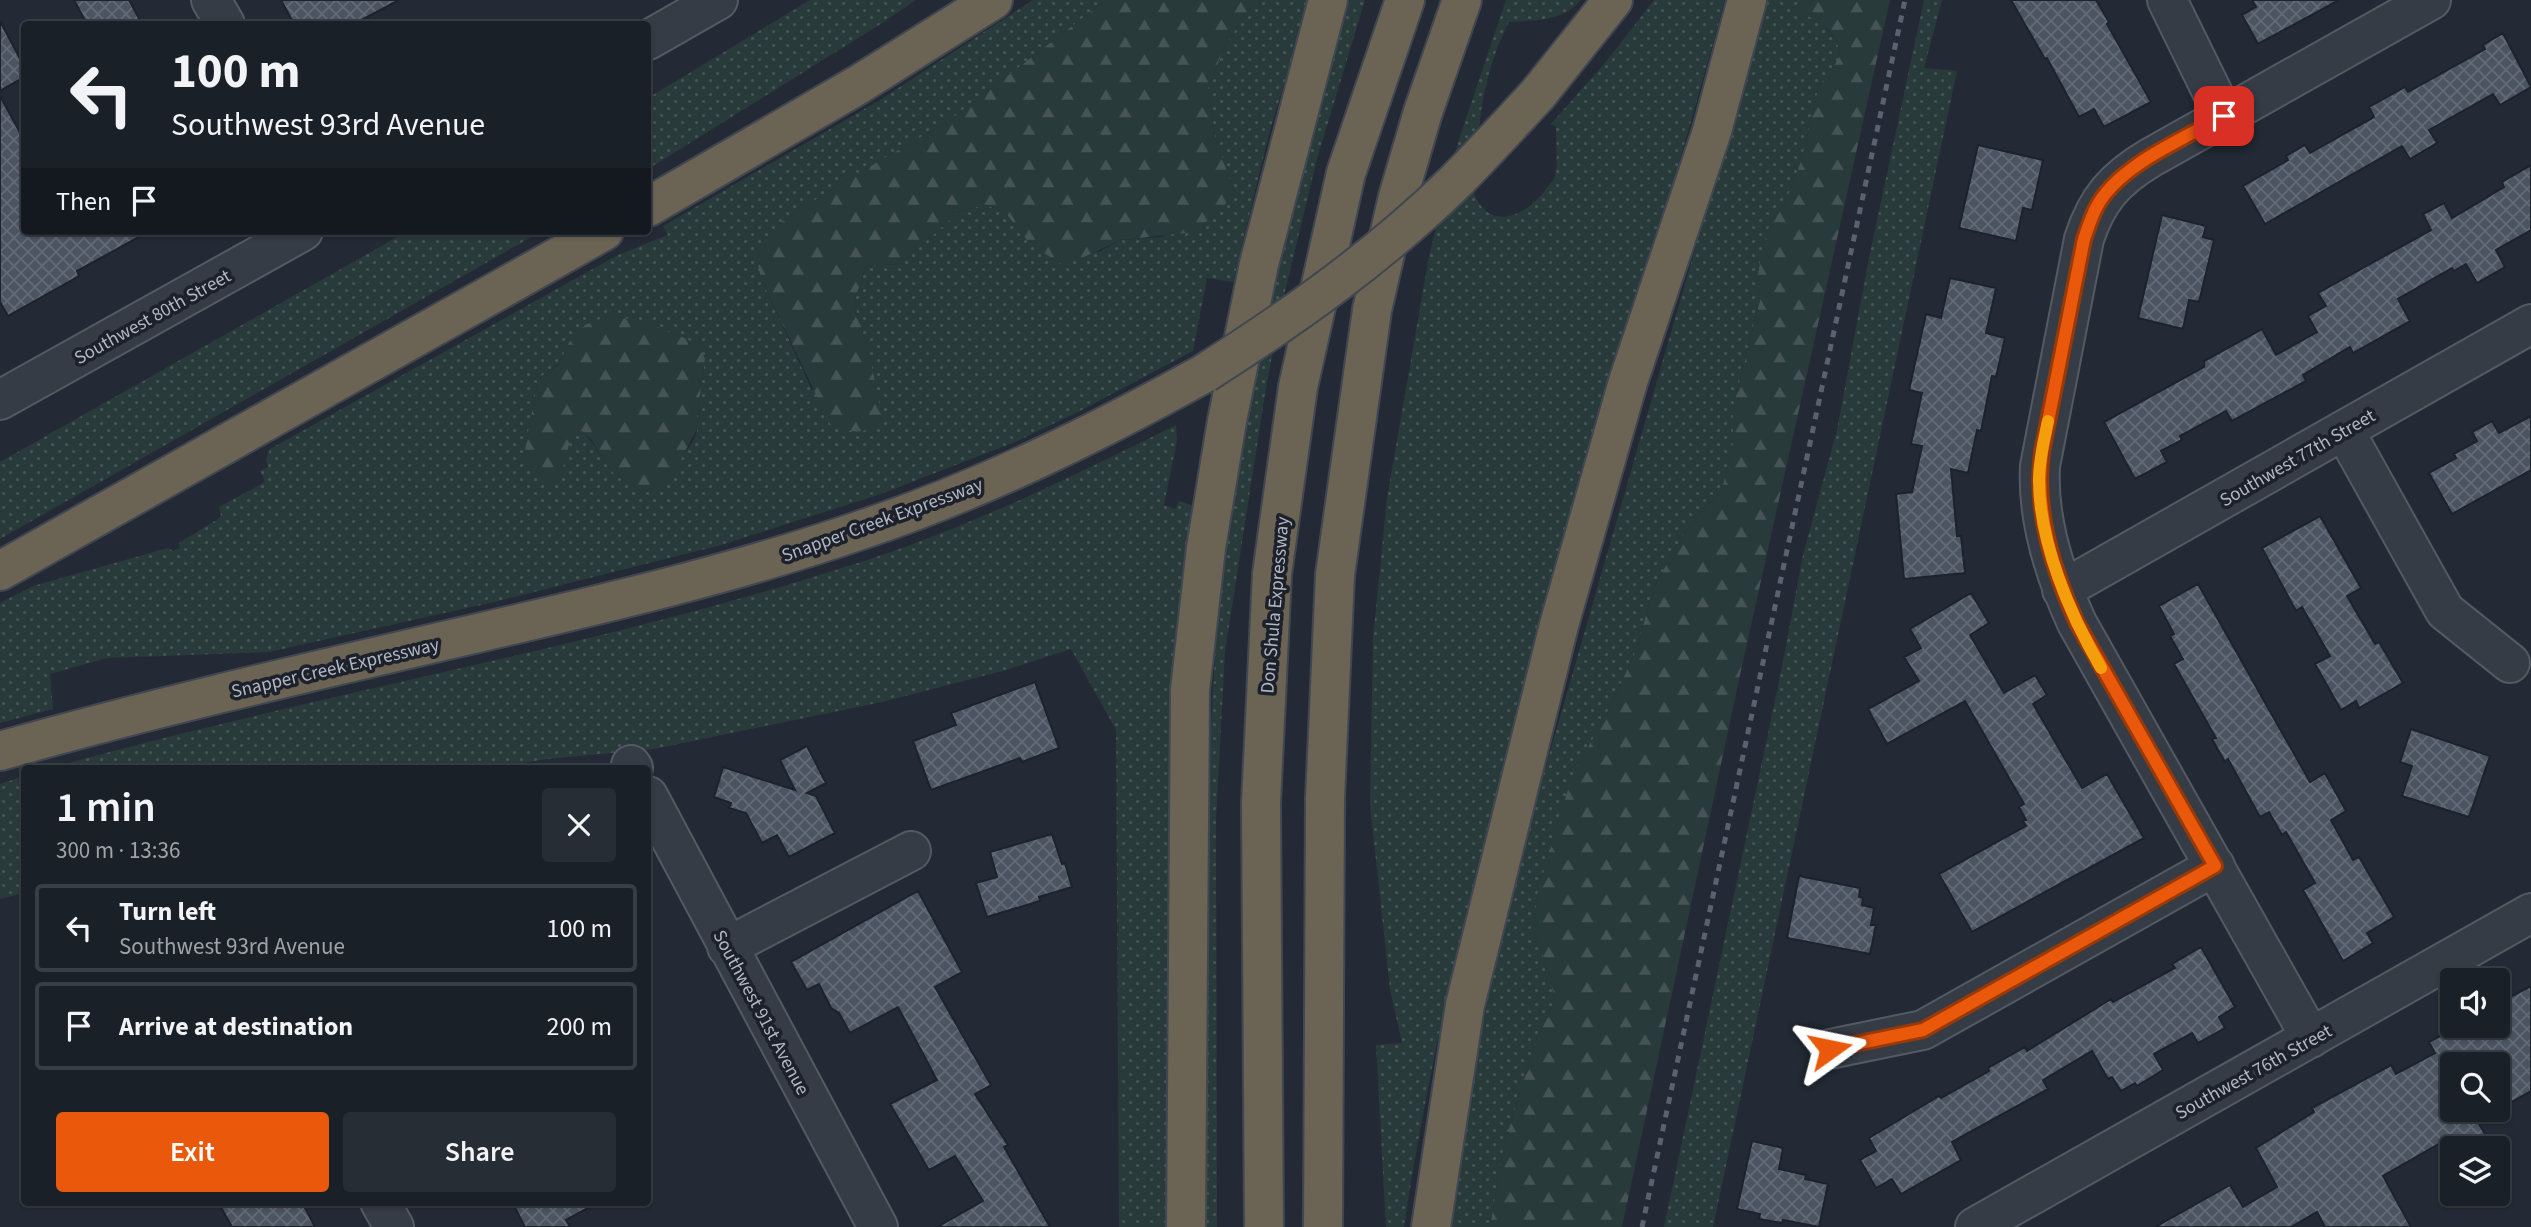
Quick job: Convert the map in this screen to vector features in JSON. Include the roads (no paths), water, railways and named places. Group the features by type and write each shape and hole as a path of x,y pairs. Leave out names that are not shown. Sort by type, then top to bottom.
{"highway":[{"path":"651,205 858,85 993,0"},
{"path":"1186,1227 1189,690 1206,548 1227,421 1259,264 1328,0"},
{"name":"Don Shula Expressway","path":"1264,1227 1261,803 1272,574 1298,387 1346,173 1405,0"},
{"path":"1323,1227 1325,799 1335,575 1371,310 1398,197 1423,113 1462,0"},
{"name":"Snapper Creek Expressway","path":"0,751 152,710 634,596 806,548 947,499 1035,462 1119,421 1205,373 1305,306 1361,264 1453,184 1538,94 1613,0"},
{"path":"1431,1227 1465,1005 1559,625 1628,382 1712,131 1747,0"},
{"path":"0,571 597,235"}],"street":[{"path":"211,0 223,21"},
{"path":"2166,0 2224,116"},
{"path":"2311,1038 2094,656 2062,590 2043,513 2040,466 2089,224 2104,195 2133,169 2431,0"},
{"path":"651,38 712,2"},
{"name":"Southwest 80th Street","path":"0,400 296,235"},
{"name":"Southwest 77th Street","path":"2062,590 2531,324"},
{"path":"2344,430 2445,611 2510,663"},
{"name":"Southwest 91st Avenue","path":"651,803 877,1227"},
{"path":"727,947 911,851"},
{"path":"1830,1049 1923,1030 2215,866"},
{"name":"Southwest 76th Street","path":"1975,1227 2531,913"},
{"path":"382,1206 394,1227"}],"railway":[{"path":"1642,1227 1905,0"}]}
